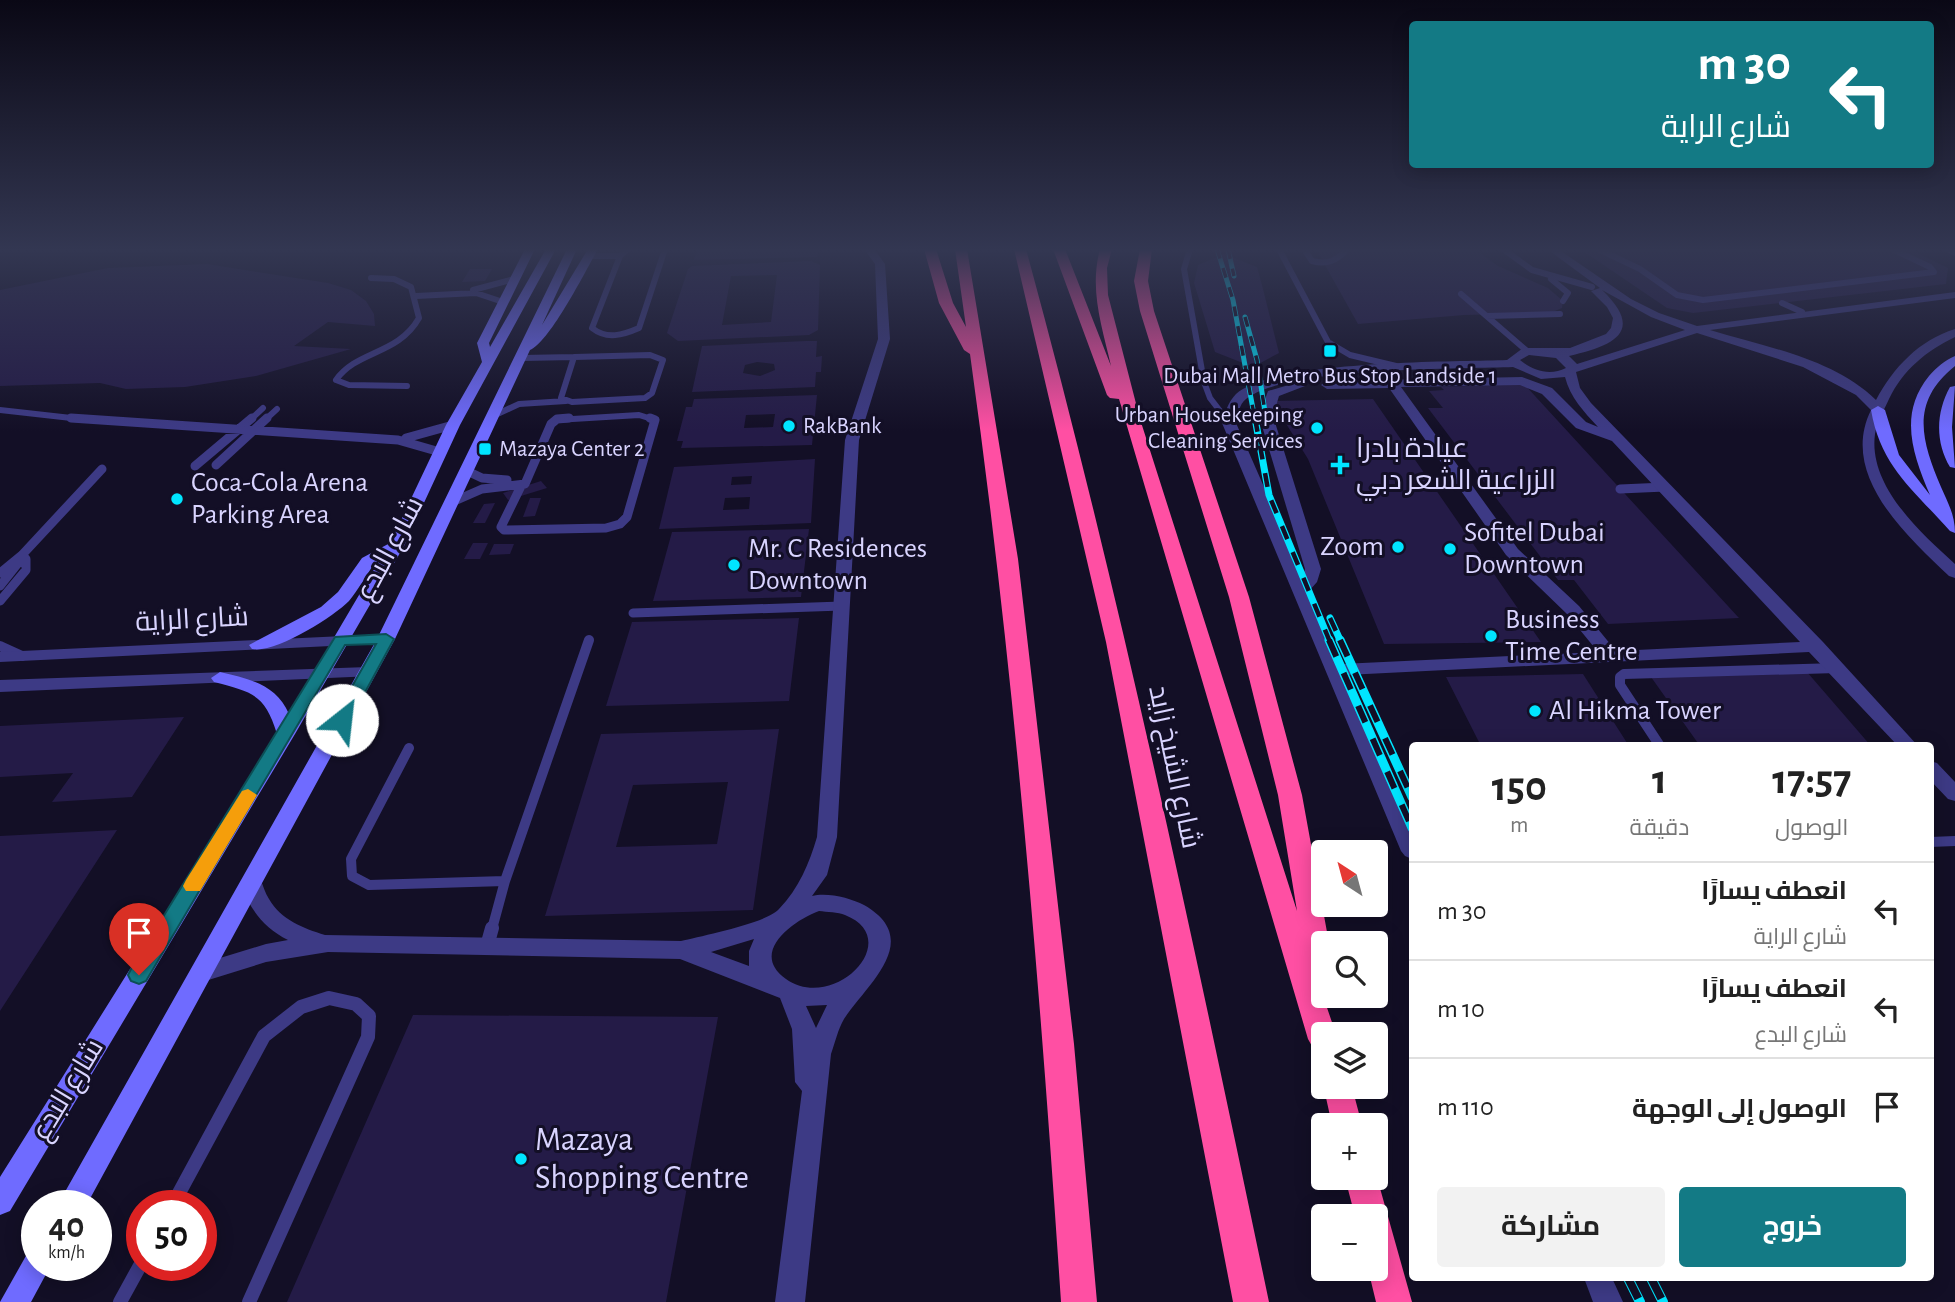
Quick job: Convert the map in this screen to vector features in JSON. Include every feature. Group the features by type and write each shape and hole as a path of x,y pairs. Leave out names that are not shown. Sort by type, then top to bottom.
{"highway":[{"path":"950,310 978,362"},
{"path":"970,310 1007,559 1059,1044 1079,1302"},
{"name":"شارع الشيخ زايد","path":"1036,310 1095,536 1150,794 1251,1302"},
{"path":"1082,310 1117,400 1132,419"},
{"path":"1105,310 1132,419 1318,1022"},
{"path":"1147,310 1239,597 1290,794 1314,931"},
{"path":"1388,1278 1394,1302"}],"main road":[{"path":"488,363 483,343 499,310"},
{"name":"شارع البدع","path":"0,1202 286,734 396,546 439,452 517,310"},
{"name":"شارع البدع","path":"80,1190 253,884 386,639 465,470 525,353 530,332 545,310"},
{"path":"1952,526 1923,463 1915,424 1923,391 1933,377 1955,360"},
{"path":"1955,390 1945,421 1955,464"},
{"path":"1878,411 1884,438 1900,469 1952,526"},
{"path":"258,645 291,632 327,611 344,596 368,561 396,546"},
{"path":"220,678 250,685 272,698 278,705 286,734"},
{"path":"15,1302 27,1281"}],"street":[{"path":"814,1110 804,1030 782,988 761,964 760,952 770,928 816,875 827,837 852,440 884,339 882,310"},
{"path":"1555,354 1592,348 1609,340 1618,330 1614,310"},
{"path":"1645,310 1838,378 1863,394 1878,411"},
{"path":"1665,310 1742,320"},
{"path":"1535,373 1555,375 1632,347 1694,329 1742,320 1829,310"},
{"path":"1955,333 1927,347 1906,363 1891,381 1870,427 1867,446 1876,478 1901,515 1955,573"},
{"path":"1632,347 1689,342 1756,349"},
{"path":"1515,363 1515,355 1527,351 1566,358 1574,388 1586,406 1817,646 1905,742"},
{"path":"1409,844 1229,423 1234,405 1242,395 1274,380 1324,373 1515,363 1586,406"},
{"path":"1300,590 1309,582 1313,569 1267,426 1267,407 1273,394 1289,387 1522,381 1547,391 1581,425 1618,439"},
{"path":"1392,383 1511,552 1573,610 1611,656"},
{"name":"شارع الراية","path":"0,657 386,639"},
{"path":"1334,670 1817,646"},
{"name":"شارع الراية","path":"0,686 368,672"},
{"path":"1934,773 1955,794"},
{"path":"253,884 261,907 281,926 294,934 328,943"},
{"path":"202,973 266,953 328,943 681,950 737,937 803,906 834,903 861,911 878,930 880,954 871,972 853,987 825,1031 819,1054 790,1302"},
{"path":"681,950 782,988 821,997 853,987"},
{"path":"1599,1281 1608,1302"}],"lane":[{"path":"407,386 349,385 337,380 344,370 384,352 409,335 419,318 418,310"},
{"path":"599,310 592,328 601,335 623,335 639,328 645,310"},
{"path":"1191,310 1204,382 1210,398 1229,423"},
{"path":"1311,310 1325,337 1334,347 1365,360 1419,368"},
{"path":"1480,310 1527,351"},
{"path":"1796,310 1802,313"},
{"path":"1487,316 1560,314"},
{"path":"493,416 519,404 645,398 652,393 663,360 650,355 574,357 525,353"},
{"path":"567,401 561,396 574,357"},
{"path":"195,466 263,408"},
{"path":"216,465 277,409"},
{"path":"0,416 4,411 252,432 395,440 425,445 439,452"},
{"path":"639,415 654,420 628,517 620,524 607,528 504,530 501,527 521,486 529,479 551,424 557,419 639,415"},
{"path":"395,440 453,425"},
{"path":"0,586 22,555 102,469"},
{"path":"465,470 492,480 529,479"},
{"path":"450,503 482,489 521,486"},
{"path":"1620,489 1665,487"},
{"path":"0,566 22,555"},
{"path":"0,573 22,555"},
{"path":"0,601 26,570 26,559 22,555"},
{"path":"633,613 842,606"},
{"path":"487,946 505,881 589,640"},
{"path":"0,646 23,656"},
{"path":"1657,742 1620,685 1620,677 1624,674 1837,668"},
{"path":"409,748 351,859 352,876 369,886 505,881"},
{"path":"1934,842 1955,841"},
{"path":"181,1190 264,1036 283,1016 309,1002 336,997 358,1002 369,1016 368,1037 249,1302"},
{"path":"120,1302 132,1281"}],"building":[{"path":"0,310 371,310 374,314 375,326 328,322 294,346 351,349 256,376 185,387 126,389 100,383 0,386"},
{"path":"675,310 725,310 722,325 771,322 773,310 819,310 818,330 809,335 678,341 667,333"},
{"path":"1202,310 1268,310 1279,353 1253,367 1215,352"},
{"path":"1350,310 1558,310 1550,313 1464,315 1358,324"},
{"path":"1676,310 1721,310 1693,313"},
{"path":"817,341 816,357 822,356 821,372 816,372 815,387 692,392 702,346","holes":["757,362 774,364 775,370 760,376 743,373 745,365"]},
{"path":"1524,384 1739,618 1608,624 1574,580 1558,580 1428,408 1443,408 1429,391 1444,390 1441,387"},
{"path":"817,395 812,445 681,448 683,441 677,441 686,407 692,407 694,399","holes":["775,414 773,427 744,428 746,415"]},
{"path":"1373,399 1541,642 1384,644 1308,459 1272,401"},
{"path":"815,459 811,523 659,529 674,467","holes":["752,476 751,484 731,485 732,477","750,497 749,509 723,510 725,498"]},
{"path":"541,481 547,488 508,500 503,493"},
{"path":"530,498 541,498 535,516 523,517"},
{"path":"495,503 485,523 473,523 484,504"},
{"name":"Mr. C Residences Downtown","path":"809,529 801,597 653,601 672,532"},
{"path":"473,543 488,543 480,559 464,559"},
{"path":"494,544 514,544 510,554 489,555"},
{"path":"799,618 789,701 606,706 632,622"},
{"path":"1807,672 1868,742 1697,742 1651,677"},
{"name":"Al Hikma Tower","path":"1583,674 1626,742 1479,742 1446,677"},
{"path":"184,717 132,797 52,802 73,773 0,777 0,726"},
{"path":"779,729 753,910 545,916 601,734","holes":["728,782 717,844 616,847 633,785"]},
{"path":"117,830 0,1011 0,836"},
{"name":"Mazaya Shopping Centre","path":"413,1015 718,1017 666,1302 287,1302"}],"railway":[{"path":"1235,310 1255,420"},
{"path":"1245,317 1257,360 1265,412"},
{"path":"1255,418 1269,495 1330,642"},
{"path":"1330,618 1341,642"},
{"path":"1329,640 1409,821"},
{"path":"1340,640 1409,790"},
{"path":"1630,1281 1640,1302"},
{"path":"1652,1281 1663,1302"}],"slow traffic":[{"path":"193,886 248,795"}],"place":[{"name":"Dubai Mall Metro Bus Stop Landside 1","path":"1330,351"},
{"name":"RakBank","path":"789,426"},
{"name":"Urban Housekeeping Cleaning Services","path":"1317,428"},
{"name":"Mazaya Center 2","path":"485,449"},
{"name":"عيادة بادرا الزراعية الشعر دبي","path":"1340,465"},
{"name":"Coca-Cola Arena Parking Area","path":"177,499"},
{"name":"Zoom","path":"1398,547"},
{"name":"Sofitel Dubai Downtown","path":"1450,549"},
{"name":"Mr. C Residences Downtown","path":"734,565"},
{"name":"Business Time Centre","path":"1491,636"},
{"name":"Al Hikma Tower","path":"1535,711"},
{"name":"Mazaya Shopping Centre","path":"521,1159"}],"route":[{"path":"139,975 340,641 386,639 342,720"}]}
